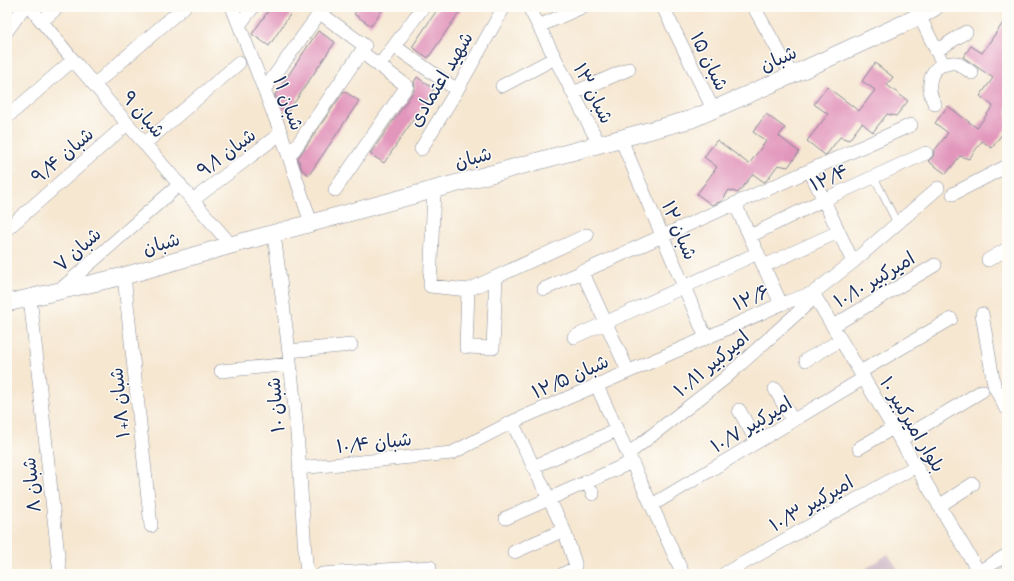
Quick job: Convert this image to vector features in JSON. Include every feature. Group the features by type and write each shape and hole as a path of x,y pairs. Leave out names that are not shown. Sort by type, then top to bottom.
{"street":[{"path":"7,31 24,7"},
{"name":"۹ شبان","path":"30,7 72,60 231,245"},
{"path":"42,21 58,7"},
{"path":"94,85 184,7"},
{"name":"۱۱ شبان","path":"232,7 240,24 281,134 308,214"},
{"path":"240,24 253,7"},
{"path":"379,66 423,7"},
{"name":"شهید اعتمادی","path":"421,149 458,90 504,7"},
{"name":"۱۳ شبان","path":"529,7 598,144"},
{"path":"539,26 582,7"},
{"name":"۱۵ شبان","path":"663,7 713,109"},
{"name":"شبان","path":"7,303 124,276 231,245 692,119 792,75 918,12 935,7"},
{"path":"264,90 322,10 365,46 288,157"},
{"path":"756,11 792,75"},
{"path":"918,12 943,64"},
{"path":"936,51 966,32"},
{"path":"394,46 458,90"},
{"path":"335,190 407,86 361,52"},
{"path":"502,86 555,58"},
{"path":"7,117 72,60"},
{"path":"144,144 239,63"},
{"path":"935,104 932,99 929,86 932,74 943,64 955,63 972,73"},
{"path":"573,93 629,69"},
{"name":"۹/۴ شبان","path":"7,229 127,124"},
{"path":"544,289 911,125"},
{"name":"۹/۱ شبان","path":"193,200 281,134"},
{"name":"۱۲ شبان","path":"620,138 706,338"},
{"name":"۱۲/۴","path":"750,236 823,200 926,153"},
{"path":"953,194 1007,166"},
{"path":"810,171 853,262"},
{"name":"۷ شبان","path":"60,290 180,184"},
{"path":"814,295 938,188"},
{"path":"434,190 430,286 468,290 587,235"},
{"path":"735,204 781,304"},
{"path":"764,266 838,232"},
{"name":"۱۰ شبان","path":"274,234 290,358 307,574"},
{"path":"988,260 1007,249"},
{"path":"574,337 606,321 758,253"},
{"name":"۱۰/۱۰ امیرکبیر","path":"833,326 935,265"},
{"path":"582,271 628,371"},
{"name":"۱+۸ شبان","path":"124,276 151,526"},
{"path":"468,290 466,347 493,348 496,277"},
{"name":"۱۲/۶","path":"706,338 781,304 814,295"},
{"name":"۱۰ بلوار امیرکبیر","path":"814,295 979,573"},
{"name":"۱۰/۱۱ امیرکبیر","path":"506,518 548,498 587,482 630,458 724,380 814,295"},
{"name":"۸ شبان","path":"30,297 60,574"},
{"path":"982,314 994,385 1006,406"},
{"name":"۱۰/۷ امیرکبیر","path":"657,502 793,421 862,375 951,319"},
{"name":"۱۲/۵ شبان","path":"452,454 512,422 596,384 706,338"},
{"path":"806,360 841,340"},
{"path":"221,371 351,345"},
{"path":"596,384 683,574"},
{"path":"775,388 793,421"},
{"path":"859,448 897,434 982,391"},
{"path":"739,410 757,442"},
{"path":"512,422 564,530 575,566 573,569 563,574"},
{"path":"533,467 575,454 617,430"},
{"name":"۱۰/۴ شبان","path":"299,468 452,454"},
{"name":"۱۰/۳ امیرکبیر","path":"724,574 916,466"},
{"path":"587,482 593,494"},
{"path":"939,506 973,484"},
{"path":"514,552 564,530"},
{"path":"979,573 1007,555"},
{"path":"322,574 430,567"}],"lane":[{"path":"874,177 897,223"}],"shaded area":[{"path":"888,554 901,574 858,574"}],"building":[{"path":"271,7 295,7 269,46 252,34"},
{"path":"359,7 384,7 371,26 354,14"},
{"path":"439,7 463,7 428,58 412,47"},
{"path":"1007,17 1007,127 992,148 982,141 969,159 960,156 946,174 928,161 933,157 934,151 948,133 935,123 948,106 977,128 993,106 980,96 993,78 963,57 971,46 982,53"},
{"path":"318,31 335,42 288,112 279,107 275,95"},
{"path":"875,63 893,77 887,85 908,101 896,116 887,114 873,132 862,123 849,140 840,137 825,155 807,141 828,114 814,104 827,87 859,111 875,90 862,81"},
{"path":"417,77 434,89 384,163 370,154 414,91 414,82"},
{"path":"344,91 359,101 309,175 302,170 298,158"},
{"path":"766,114 785,128 779,136 799,152 788,167 778,165 766,181 764,182 753,174 738,193 729,190 722,201 712,205 697,194 717,167 704,157 717,140 749,164 766,141 753,132"}]}
